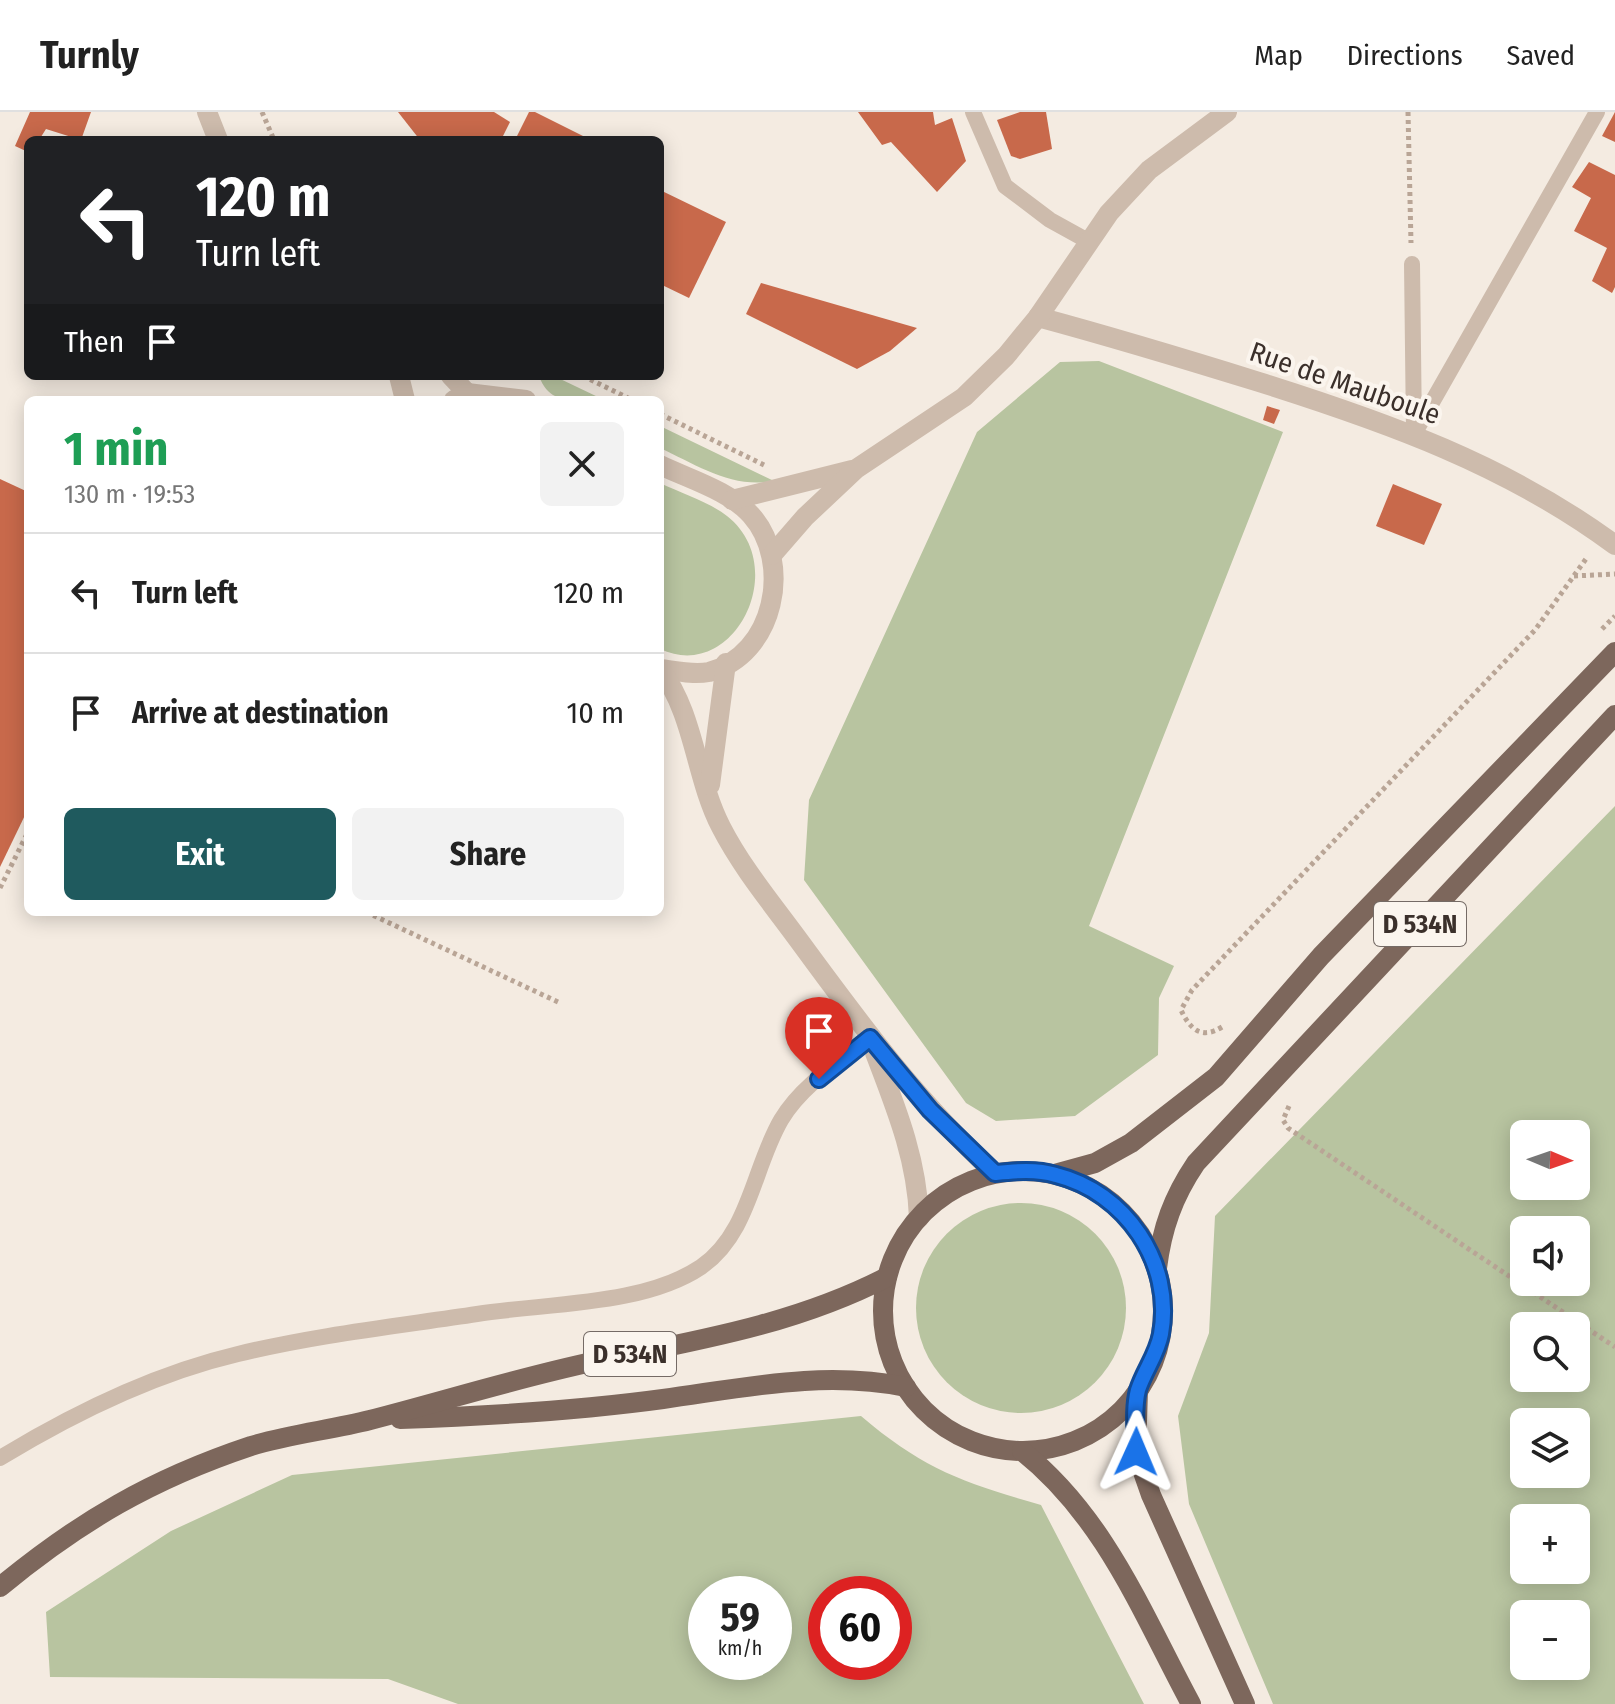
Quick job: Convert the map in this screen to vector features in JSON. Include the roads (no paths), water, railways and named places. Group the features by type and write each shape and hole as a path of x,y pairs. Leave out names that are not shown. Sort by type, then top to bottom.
{"main road":[{"name":"D 534N","path":"1055,1174 1095,1163 1131,1143 1216,1077 1321,956 1615,652"},
{"name":"D 534N","path":"1157,1268 1167,1216 1179,1189 1196,1163 1615,715"},
{"path":"1025,1170 1055,1174 1082,1183 1107,1199 1128,1218 1157,1268 1163,1300 1161,1332 1153,1363 1138,1391 1121,1411 1075,1441 1049,1449 1022,1451 988,1447 956,1434 928,1414 906,1387 887,1340 883,1315 887,1277 905,1236 941,1197 967,1182 995,1173 1025,1170"},
{"name":"D 534N","path":"0,1587 59,1539 121,1501 253,1446 368,1421 520,1377 772,1324 818,1310 887,1277"},
{"name":"D 534N","path":"368,1421 524,1414 807,1380 875,1381 906,1387"},
{"path":"1138,1391 1136,1452 1168,1536 1245,1704"},
{"path":"1022,1451 1053,1476 1101,1535 1191,1704"}],"street":[{"path":"207,112 216,136"},
{"path":"772,555 805,517 856,469 964,397 1006,356 1038,317 1088,241 1149,170 1227,112"},
{"name":"Rue de Mauboule","path":"1038,317 1148,346 1414,434 1503,474 1609,540"},
{"path":"664,467 732,500 749,513 765,534 772,555 773,596 762,628 747,648 726,663 699,673 664,669"},
{"path":"732,500 856,469"},
{"path":"709,792 726,663"},
{"path":"664,675 684,714 720,825 746,867 870,1038 941,1121 995,1173"},
{"path":"870,1038 905,1131 918,1182 919,1218"}],"lane":[{"path":"973,112 1005,186 1050,220 1088,241"},
{"path":"1414,434 1597,112"},
{"path":"1412,264 1414,434"},
{"path":"0,1458 60,1421 120,1393 235,1354 479,1314 638,1293 671,1283 703,1266 727,1241 742,1216 781,1119 802,1093 870,1038"}]}
